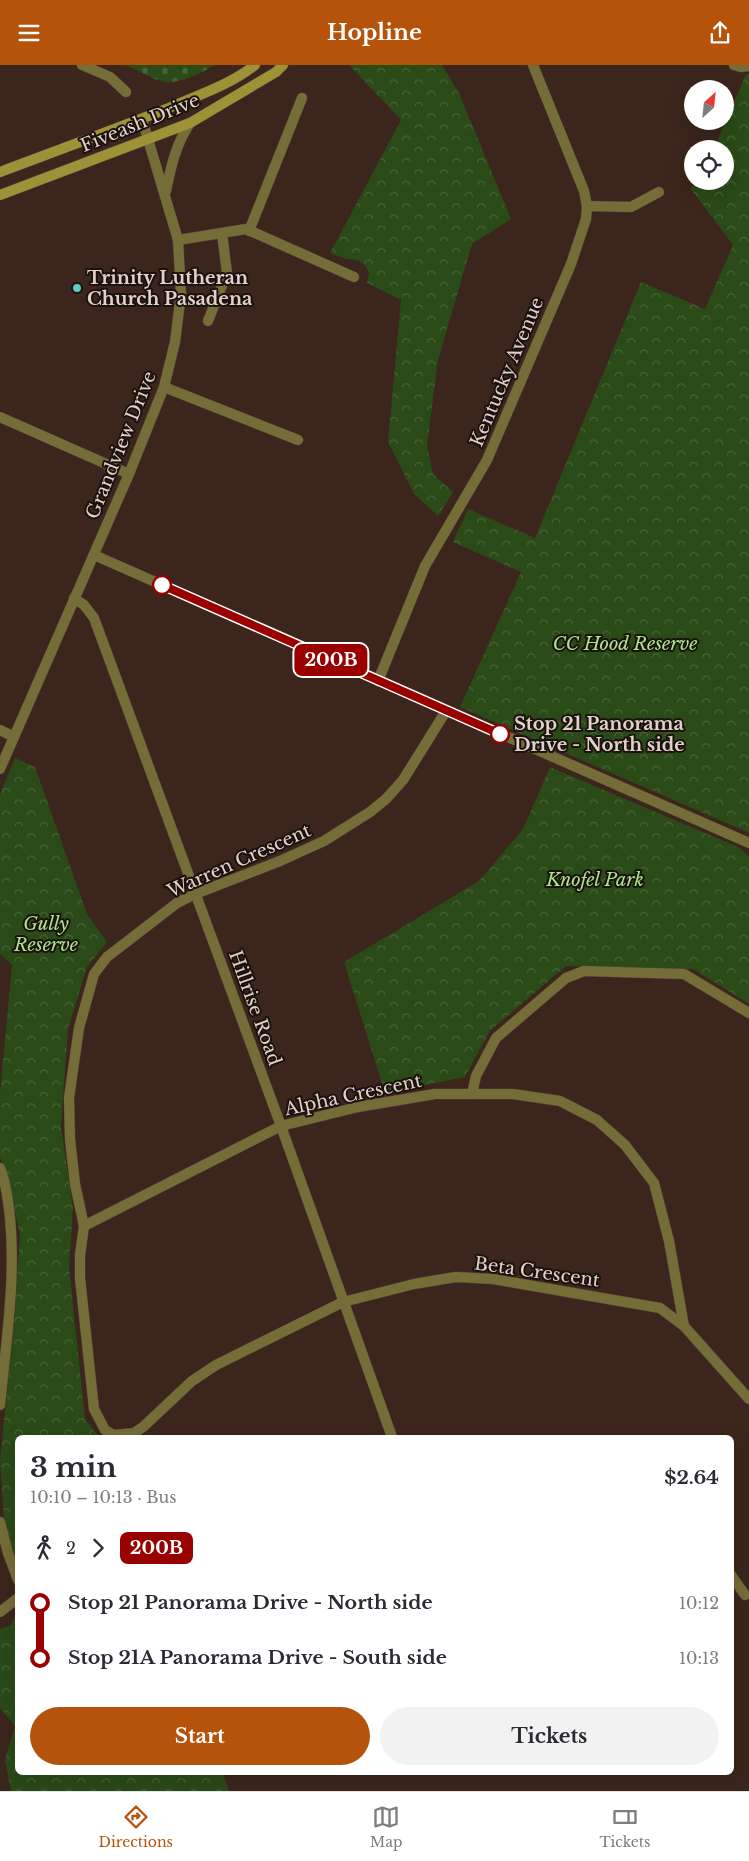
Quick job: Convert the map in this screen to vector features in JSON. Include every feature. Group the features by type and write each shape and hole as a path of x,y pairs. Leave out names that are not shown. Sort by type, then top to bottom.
{"main road":[{"name":"Fiveash Drive","path":"0,172 142,119 218,87 255,65"},
{"name":"Fiveash Drive","path":"0,195 190,123 276,72 283,65"}],"street":[{"path":"82,65 110,77 126,91"},
{"name":"Kentucky Avenue","path":"378,681 425,566 487,460 571,264 586,219 587,206 584,191 533,65"},
{"path":"734,65 741,67 749,66"},
{"path":"249,231 302,98"},
{"name":"Grandview Drive","path":"0,769 129,474 164,387 175,342 181,294 178,240 142,119"},
{"path":"165,195 173,158 180,137 190,123"},
{"path":"587,206 631,207 659,192"},
{"path":"178,240 246,229 354,277"},
{"path":"208,321 227,273 222,233"},
{"path":"164,387 298,440"},
{"path":"0,417 129,474"},
{"path":"94,555 749,843"},
{"name":"Hillrise Road","path":"74,598 84,605 94,618 281,1126 391,1435"},
{"name":"Warren Crescent","path":"114,1435 105,1430 94,1409 80,1278 80,1255 84,1226 74,1175 70,1139 69,1097 79,1027 94,974 107,957 177,903 324,841 370,812 386,799 403,780 446,711"},
{"path":"0,730 14,737"},
{"path":"472,1095 476,1076 496,1038 566,978 584,971 684,974 749,1013"},
{"name":"Alpha Crescent","path":"84,1226 281,1126 358,1107 435,1094 513,1094 560,1101 597,1120 625,1145 654,1183 669,1241 684,1326"},
{"path":"0,1168 5,1181 12,1237 11,1276 0,1405"},
{"name":"Beta Crescent","path":"114,1435 134,1433 192,1381 216,1365 344,1302 414,1284 456,1277 493,1279 660,1308 684,1326 749,1399"},
{"path":"0,1523 15,1572"},
{"path":"734,1579 745,1595"},
{"path":"0,1612 15,1600"}],"green space":[{"path":"126,65 215,65 185,79 166,82"},
{"path":"349,65 442,65 459,93 511,219 472,244 438,360 427,446 433,474 453,492 438,516 414,494 388,442 401,300 367,283 369,274 366,266 358,260 346,259 330,253 401,120"},
{"name":"CC Hood Reserve","path":"746,74 749,74 749,833 460,707 521,572 453,542 468,509 535,538 641,282 705,309 733,245 692,190 734,190 734,140 718,140 722,130 734,130 734,102"},
{"name":"Gully Reserve","path":"15,758 35,767 87,914 107,942 87,967 68,1029 61,1126 73,1208 69,1267 85,1419 97,1435 15,1435 15,1562 4,1521 0,1461 15,1308 20,1234 5,1168 0,1158 0,1093 12,965 0,954 0,794"},
{"name":"Knofel Park","path":"550,767 738,847 749,856 749,1004 693,969 566,966 490,1031 465,1077 385,1093 344,962 479,881 523,829"},
{"path":"15,1616 15,1726 0,1708 0,1629 11,1625"},
{"path":"15,1726 15,1775 224,1775 229,1791 11,1791 5,1760"}],"bus line":[{"name":"200B","path":"162,585 500,734"}],"place":[{"name":"Trinity Lutheran Church Pasadena","path":"77,288"},
{"name":"Stop 21 Panorama Drive - North side","path":"500,734"}]}
